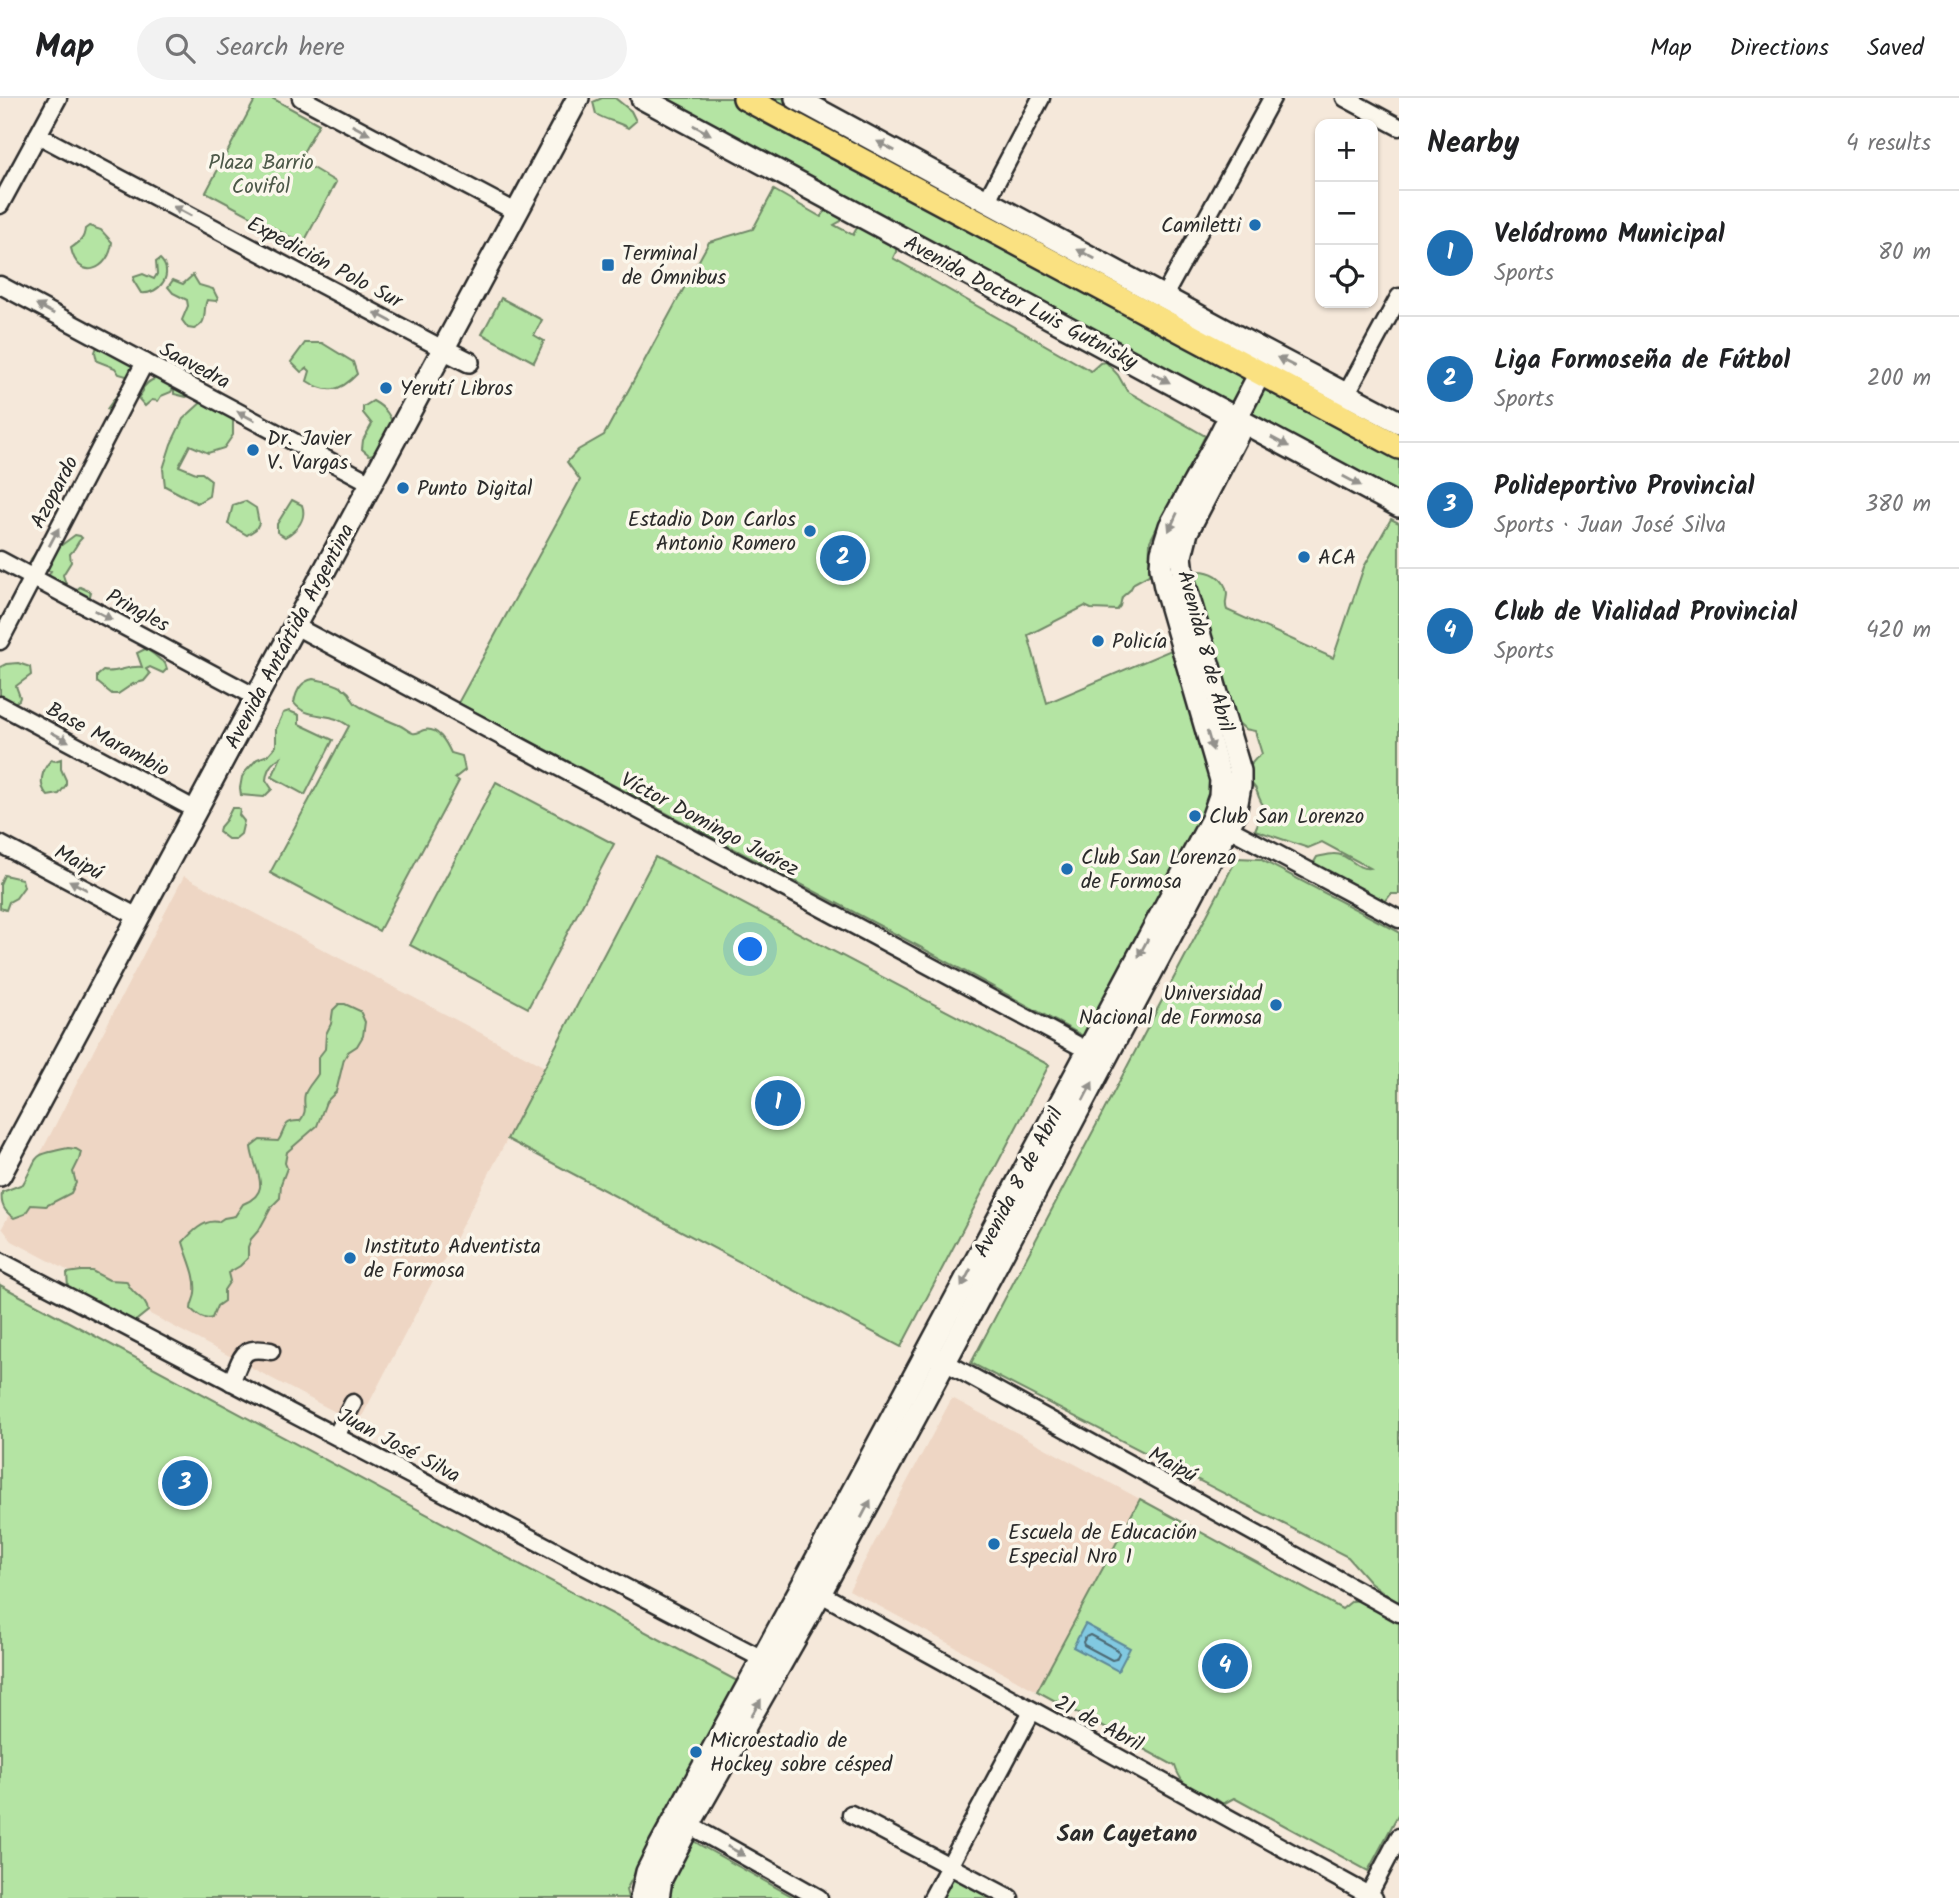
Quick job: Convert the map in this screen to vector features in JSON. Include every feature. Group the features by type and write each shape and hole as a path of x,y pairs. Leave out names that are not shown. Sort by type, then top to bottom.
{"main road":[{"name":"Avenida Antártida Argentina","path":"0,1175 578,98"},
{"name":"Avenida Doctor Luis Gutnisky","path":"642,98 1399,506"},
{"path":"745,98 1260,373 1399,422"},
{"path":"803,100 1164,296 1341,403 1399,447"},
{"name":"Avenida 8 de Abril","path":"641,1898 647,1872 683,1821 812,1589 1220,823 1235,814 1240,771 1180,605 1161,567 1162,552 1170,526 1224,427 1236,419 1260,373"},
{"name":"Avenida 8 de Abril","path":"658,1898 661,1879 683,1821"}],"street":[{"path":"0,205 58,98"},
{"path":"301,98 516,212"},
{"path":"986,200 1041,98"},
{"path":"1164,296 1272,98"},
{"path":"1345,98 1399,127"},
{"name":"Expedición Polo Sur","path":"38,135 443,349"},
{"name":"Saavedra","path":"0,285 371,483"},
{"path":"1341,403 1399,297"},
{"path":"443,349 469,362"},
{"name":"Azopardo","path":"0,641 145,362"},
{"name":"Pringles","path":"0,560 256,697"},
{"name":"Víctor Domingo Juárez","path":"295,626 1096,1055"},
{"name":"Base Marambio","path":"0,705 196,810"},
{"path":"1220,823 1399,919"},
{"name":"Maipú","path":"0,844 138,917"},
{"name":"Juan José Silva","path":"0,1261 771,1663"},
{"path":"231,1382 244,1353 254,1348 271,1351"},
{"name":"Maipú","path":"936,1357 1399,1614"},
{"path":"336,1436 353,1402"},
{"name":"21 de Abril","path":"812,1589 1370,1897"},
{"path":"933,1898 1032,1711"},
{"path":"851,1814 1010,1898"},
{"path":"683,1821 819,1898"},
{"path":"1370,1897 1399,1837"}],"shaded area":[{"path":"184,876 545,1067 358,1424 12,1241 2,1228"},
{"name":"Escuela de Educación Especial Nro 1","path":"952,1398 1140,1499 1037,1691 849,1590"}],"green space":[{"name":"Plaza Barrio Covifol","path":"256,98 272,98 319,124 299,160 336,182 303,244 206,192"},
{"path":"602,98 615,98 631,111 636,121 628,128 596,114 593,102"},
{"path":"659,98 787,98 1399,429 1399,503"},
{"path":"774,190 821,217 827,209 842,214 841,221 834,225 853,235 859,224 896,244 893,258 1091,371 1100,363 1106,362 1127,391 1205,436 1197,452 1204,456 1169,511 1165,512 1150,541 1149,575 1134,583 1122,597 1117,610 1091,609 1085,606 1028,635 1047,703 1171,650 1215,791 1083,1036 458,703 580,480 567,462 578,450 604,435 709,242 753,229"},
{"path":"89,226 101,230 112,242 106,260 93,269 80,266 71,248 81,240"},
{"path":"160,259 166,270 163,282 148,293 141,293 133,280 134,277 143,274 154,279 157,274 156,262"},
{"path":"193,275 199,285 213,289 218,299 207,300 202,324 194,329 188,328 182,320 188,306 187,300 173,293 168,287 173,280 183,284"},
{"path":"501,298 542,320 534,335 544,341 534,362 482,334"},
{"path":"101,336 115,344 126,357 138,359 140,364 127,398 128,407 116,416 110,414 107,409 130,377 97,361 95,352"},
{"path":"305,343 322,343 353,362 357,374 345,385 333,389 321,388 307,381 310,371 307,368 301,372 291,362"},
{"path":"164,377 195,394 186,397 174,394 174,387 158,401 152,400 145,406 138,398 143,388 152,380"},
{"path":"204,400 226,411 233,421 233,435 224,448 208,453 190,445 179,466 202,473 211,480 209,496 197,503 165,486 163,469 183,419"},
{"path":"373,401 387,413 394,429 379,453 369,455 362,449 363,440 372,424 363,413 363,407"},
{"path":"292,500 302,505 303,515 297,527 285,537 277,532 277,524"},
{"path":"245,501 256,508 259,523 256,529 247,535 228,524 233,505"},
{"path":"1391,519 1399,523 1399,894 1391,894 1381,907 1313,864 1317,857 1334,854 1344,856 1360,867 1370,868 1322,842 1308,848 1255,830 1265,807 1251,783 1249,770 1262,754 1255,731 1245,729 1233,718 1191,578 1196,571 1216,576 1226,587 1227,610 1333,658 1364,567"},
{"path":"75,535 82,538 70,554 71,562 63,575 66,591 74,592 80,587 91,592 88,603 80,607 67,597 66,592 65,595 49,589 46,580 51,571 39,571 31,559 40,547 49,546 52,560 59,547"},
{"path":"145,649 165,663 167,669 163,673 150,667 146,669 150,674 144,681 133,684 118,694 112,694 97,682 97,676 103,671 142,667 137,653"},
{"path":"18,663 30,667 31,675 16,686 19,700 12,704 0,701 0,667"},
{"path":"313,679 342,687 358,705 411,732 429,730 437,733 451,753 462,756 465,770 455,778 459,781 379,931 270,873 349,726 335,719 307,712 294,703 300,687"},
{"path":"289,711 299,715 299,724 333,740 305,795 272,777 281,757 269,769 266,780 272,789 264,797 241,795 242,777 257,759 268,755 276,746 276,729 283,713"},
{"path":"61,759 66,785 59,794 48,796 43,787 43,773 51,760"},
{"path":"496,782 614,844 528,1008 410,945"},
{"path":"232,808 240,810 239,815 244,821 241,834 235,839 228,839 219,832"},
{"path":"655,857 1049,1065 901,1347 507,1139"},
{"name":"Universidad Nacional de Formosa","path":"1237,858 1260,859 1399,932 1399,1604 1370,1582 1348,1557 971,1363"},
{"path":"4,875 22,879 24,887 16,898 9,902 6,910 0,908 0,884"},
{"path":"339,1004 360,1011 365,1022 363,1036 344,1059 336,1092 326,1102 317,1126 287,1152 287,1168 281,1184 280,1198 251,1239 248,1258 228,1273 230,1281 224,1290 224,1301 217,1306 212,1318 203,1318 191,1309 195,1280 183,1242 203,1225 235,1216 243,1204 258,1193 260,1179 251,1147 260,1140 278,1141 287,1124 300,1121 303,1117 305,1094 318,1074 318,1058 325,1049 333,1010"},
{"path":"68,1148 81,1152 73,1172 76,1183 71,1193 46,1206 31,1205 25,1214 14,1218 11,1216 3,1204 2,1192 23,1184 41,1155"},
{"path":"92,1271 109,1280 126,1281 144,1301 148,1311 133,1323 107,1313 98,1300 89,1300 68,1288 67,1273"},
{"path":"0,1285 739,1682 626,1890 628,1898 0,1898"},
{"path":"1140,1499 1342,1609 1352,1601 1361,1600 1399,1620 1399,1813 1368,1871 1234,1798 1223,1804 1216,1799 1199,1798 1184,1784 1175,1766 1037,1691"},
{"path":"692,1840 795,1898 668,1898 669,1882"},
{"path":"954,1874 997,1898 942,1898"}],"water":[{"path":"1085,1624 1130,1648 1118,1671 1073,1647"}],"place":[{"name":"Camiletti","path":"1255,225"},
{"name":"Terminal de Ómnibus","path":"608,265"},
{"name":"Yerutí Libros","path":"386,388"},
{"name":"Dr. Javier V. Vargas","path":"253,450"},
{"name":"Punto Digital","path":"403,488"},
{"name":"Estadio Don Carlos Antonio Romero","path":"810,531"},
{"name":"ACA","path":"1304,557"},
{"name":"Liga Formoseña de Fútbol","path":"843,558"},
{"name":"Policía","path":"1098,641"},
{"name":"Club San Lorenzo","path":"1195,816"},
{"name":"Club San Lorenzo de Formosa","path":"1067,869"},
{"name":"Universidad Nacional de Formosa","path":"1276,1005"},
{"name":"Velódromo Municipal","path":"778,1103"},
{"name":"Instituto Adventista de Formosa","path":"350,1258"},
{"name":"Polideportivo Provincial","path":"185,1483"},
{"name":"Escuela de Educación Especial Nro 1","path":"994,1544"},
{"name":"Club de Vialidad Provincial","path":"1225,1666"},
{"name":"Microestadio de Hockey sobre césped","path":"696,1752"}],"district":[{"name":"San Cayetano","path":"1127,1833"}]}
